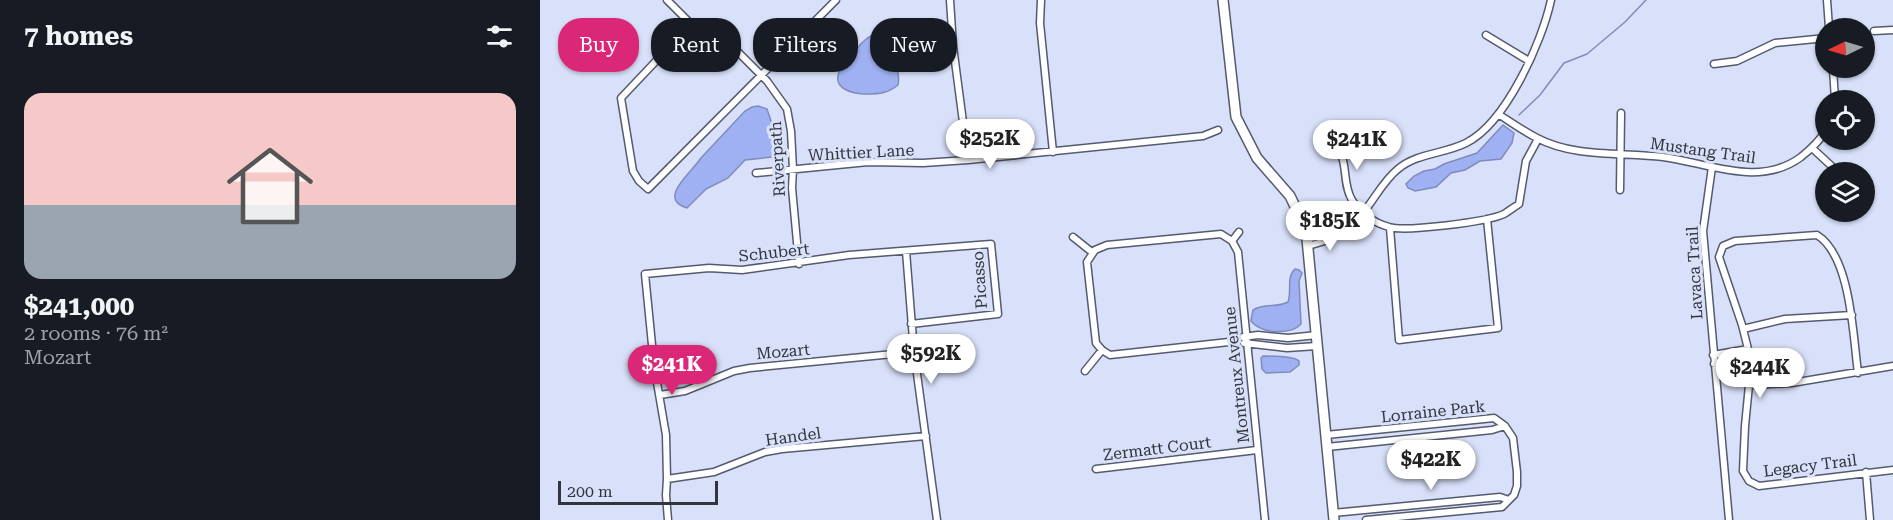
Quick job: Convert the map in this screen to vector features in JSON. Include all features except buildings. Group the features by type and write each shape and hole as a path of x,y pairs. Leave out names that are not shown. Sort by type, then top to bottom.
{"main road":[{"path":"1223,0 1236,117 1257,158 1290,196 1302,220 1308,242 1333,516"}],"street":[{"name":"Riverpath","path":"668,0 685,18"},
{"path":"651,66 621,98 633,171 648,189 836,0"},
{"path":"950,0 953,46 968,160"},
{"path":"1041,0 1040,23 1053,152"},
{"path":"1308,242 1328,240 1332,234 1351,225 1396,170 1414,159 1466,143 1485,129 1498,114 1529,61 1547,20 1551,0"},
{"path":"1827,0 1828,18"},
{"path":"1875,31 1893,30"},
{"path":"1486,35 1529,61"},
{"path":"1714,64 1737,61 1775,43 1815,39"},
{"name":"Riverpath","path":"741,55 778,94 787,109 791,131 792,188 799,264"},
{"path":"1620,190 1621,113"},
{"name":"Mustang Trail","path":"1498,114 1538,139 1572,150 1666,157 1746,172 1765,172 1783,168 1815,144"},
{"name":"Whittier Lane","path":"756,173 868,162 923,163 968,160 1203,136 1218,130"},
{"path":"1334,145 1341,152 1350,198 1362,214 1390,228 1448,225 1503,214 1519,204 1526,161 1538,139"},
{"path":"1812,148 1827,162"},
{"name":"Lavaca Trail","path":"1712,167 1703,231 1729,520"},
{"path":"1390,228 1399,340 1498,328 1487,219"},
{"path":"1239,232 1232,241 1221,234 1107,244 1095,250 1087,262 1096,343 1110,355 1238,340 1246,336 1288,338 1317,335"},
{"name":"Legacy Trail","path":"1858,373 1850,299 1837,260 1827,241 1817,235 1734,241 1723,246 1719,257 1748,349 1749,385 1744,426 1743,471 1749,481 1760,486 1893,470"},
{"path":"1073,237 1093,253"},
{"name":"Montreux Avenue","path":"1232,241 1238,252 1265,520"},
{"name":"Picasso","path":"906,251 991,244 998,314 912,324"},
{"path":"906,251 914,352 937,520"},
{"name":"Schubert","path":"660,395 654,366 645,274 709,268 742,270 799,264 849,255 906,251"},
{"path":"1743,329 1785,319 1852,315"},
{"path":"1238,340 1247,344 1287,348 1317,346"},
{"path":"1713,355 1748,349"},
{"path":"1085,371 1102,350"},
{"name":"Mozart","path":"660,395 685,391 734,371 750,368 914,352"},
{"path":"1714,364 1748,360"},
{"path":"1749,385 1776,385 1893,366"},
{"path":"660,395 666,435 668,520"},
{"name":"Lorraine Park","path":"1326,435 1494,418 1505,426"},
{"path":"1366,520 1502,507 1514,495 1517,486 1513,438 1505,426"},
{"name":"Lorraine Park","path":"1327,447 1492,430 1505,426"},
{"path":"1350,433 1351,444"},
{"name":"Handel","path":"668,479 714,472 765,452 782,449 926,436"},
{"name":"Zermatt Court","path":"1096,469 1257,450"},
{"path":"1866,472 1870,520"},
{"path":"1333,516 1359,510 1500,496 1509,500"},
{"path":"1359,510 1360,520"}],"water":[{"path":"869,37 870,72 898,72 898,85 876,94 846,90 839,83 839,72 858,72 858,48"},
{"path":"758,106 767,109 773,127 775,146 772,157 745,160 728,178 706,189 687,208 678,204 675,198 679,184 745,111"},
{"path":"1503,125 1514,133 1512,143 1501,159 1480,161 1465,170 1451,173 1436,187 1415,191 1408,188 1406,184 1414,176 1477,153"},
{"path":"1295,269 1302,273 1299,281 1301,324 1290,330 1276,332 1256,325 1251,321 1253,310 1288,302 1290,280"},
{"path":"1263,356 1292,358 1299,361 1299,365 1290,372 1266,373 1262,369 1261,358"}],"waterway":[{"path":"1519,115 1540,95 1564,63 1587,54 1625,22 1646,0"}]}
